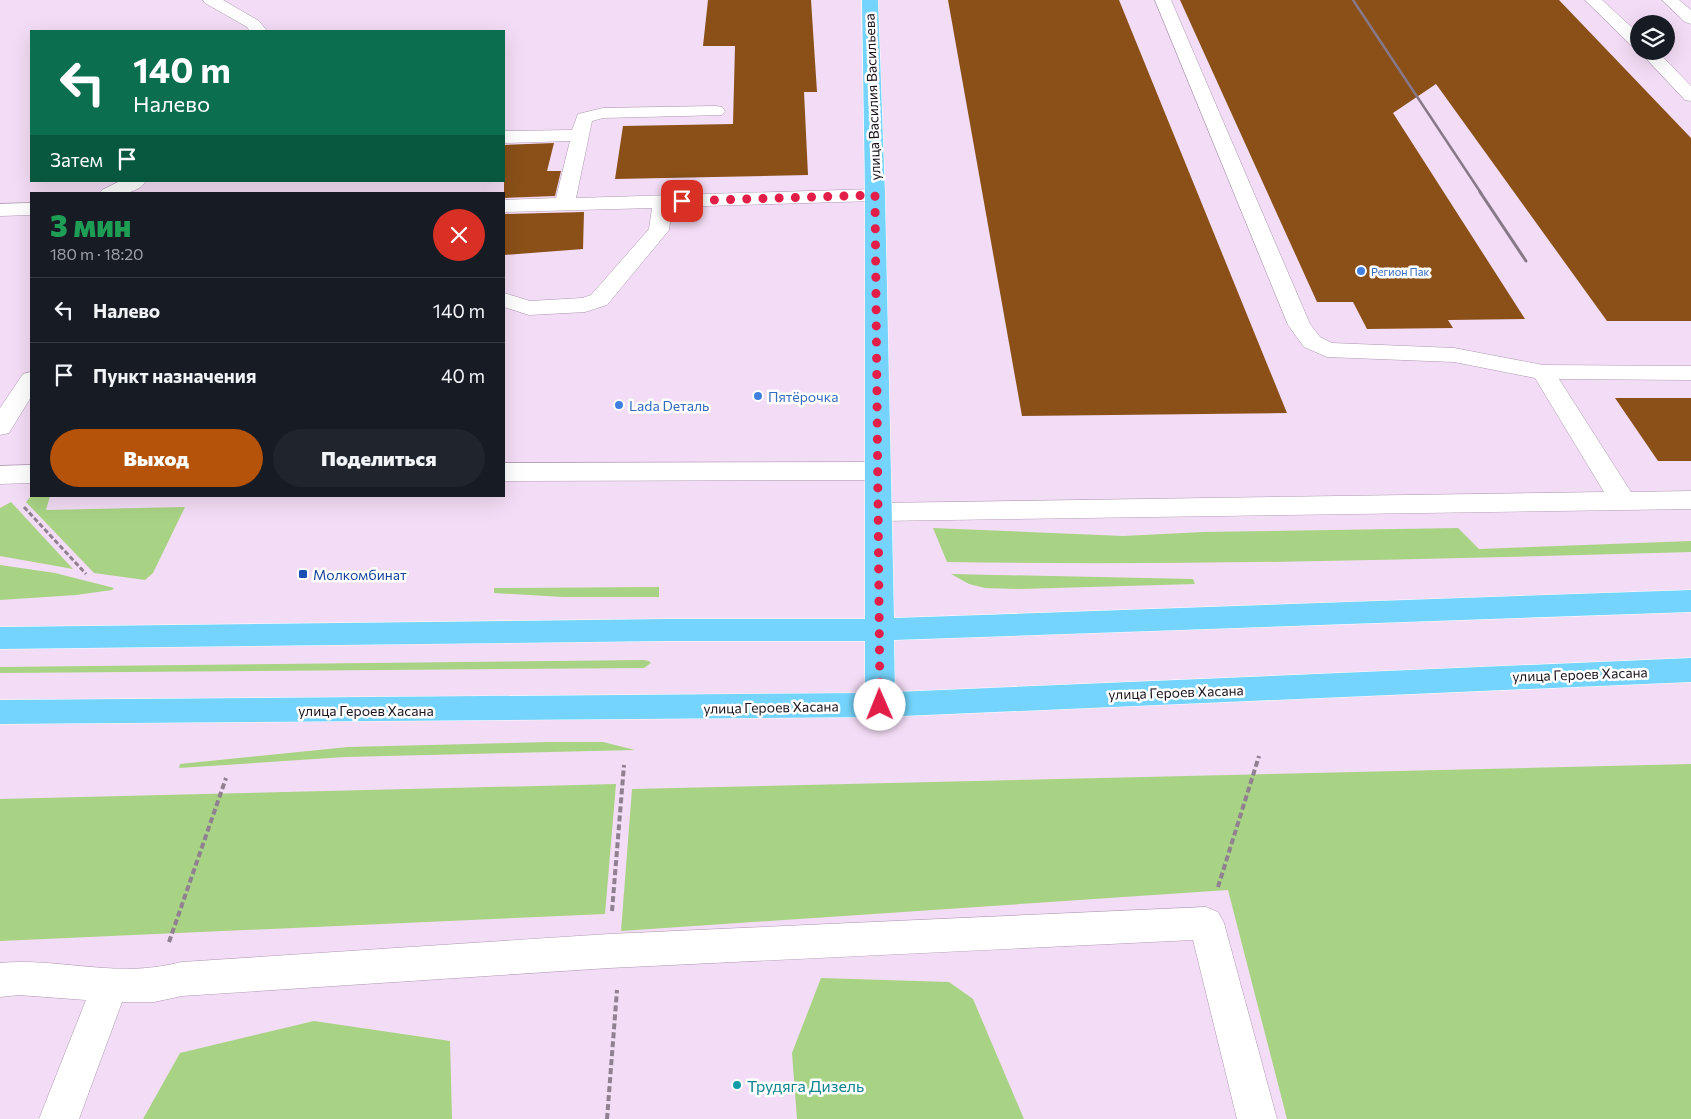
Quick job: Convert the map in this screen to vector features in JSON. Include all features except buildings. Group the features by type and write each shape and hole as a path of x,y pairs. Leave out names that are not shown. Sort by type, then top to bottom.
{"main road":[{"name":"улица Василия Васильева","path":"870,0 875,195 880,705"},
{"path":"8,637 668,630 878,630 1691,601"},
{"name":"улица Героев Хасана","path":"0,712 880,705 1691,670"}],"lane":[{"path":"211,0 253,24 258,30"},
{"path":"1163,0 1300,325 1312,342 1328,350 1454,355 1543,372 1691,372"},
{"path":"1593,0 1630,35"},
{"path":"1670,0 1691,19"},
{"path":"1656,60 1691,96"},
{"path":"565,204 584,118 593,114 716,111"},
{"path":"505,137 579,136"},
{"path":"113,192 134,182"},
{"path":"505,206 875,195"},
{"path":"505,300 529,308 585,305 598,300 660,230 663,201"},
{"path":"0,210 30,209"},
{"path":"1543,372 1624,500"},
{"path":"14,415 30,381"},
{"path":"505,472 878,471"},
{"path":"0,475 30,474"},
{"path":"878,512 1691,500"},
{"path":"0,980 19,978 110,985 154,985 182,979 609,951 1206,923 1257,1119"},
{"path":"58,1119 110,985"}],"path":[{"path":"20,502 86,574"},
{"path":"1206,923 1259,756"},
{"path":"154,985 226,778"}],"green space":[{"path":"30,497 50,497 46,510 185,507 153,573 145,580 94,573 26,502"},
{"path":"11,502 73,569 0,556 0,508"},
{"path":"933,528 1123,536 1203,532 1458,528 1479,549 1691,541 1691,552 1226,562 947,562"},
{"path":"0,565 55,573 114,588 112,590 76,595 0,600"},
{"path":"951,574 1193,579 1195,584 1020,589 985,588 969,584"},
{"path":"659,587 659,597 563,597 494,593 494,588"},
{"path":"644,660 651,663 644,668 0,673 0,667"},
{"path":"603,742 635,750 345,757 179,768 180,764 348,747"},
{"path":"1691,764 1691,1119 1287,1119 1228,890 621,931 632,789"},
{"path":"616,784 605,914 0,941 0,799"},
{"path":"821,978 949,982 973,999 1024,1119 797,1119 792,1053"},
{"path":"314,1021 450,1041 452,1119 143,1119 180,1053"}],"railway":[{"path":"1353,0 1481,193"},
{"path":"1480,192 1526,261"}],"place":[{"name":"Регион Пак","path":"1361,271"},
{"name":"Пятёрочка","path":"758,396"},
{"name":"Lada Dеталь","path":"619,405"},
{"name":"Молкомбинат","path":"303,574"},
{"name":"Трудяга Дизель","path":"737,1085"}],"route":[{"path":"682,201 875,195 880,705"}]}
